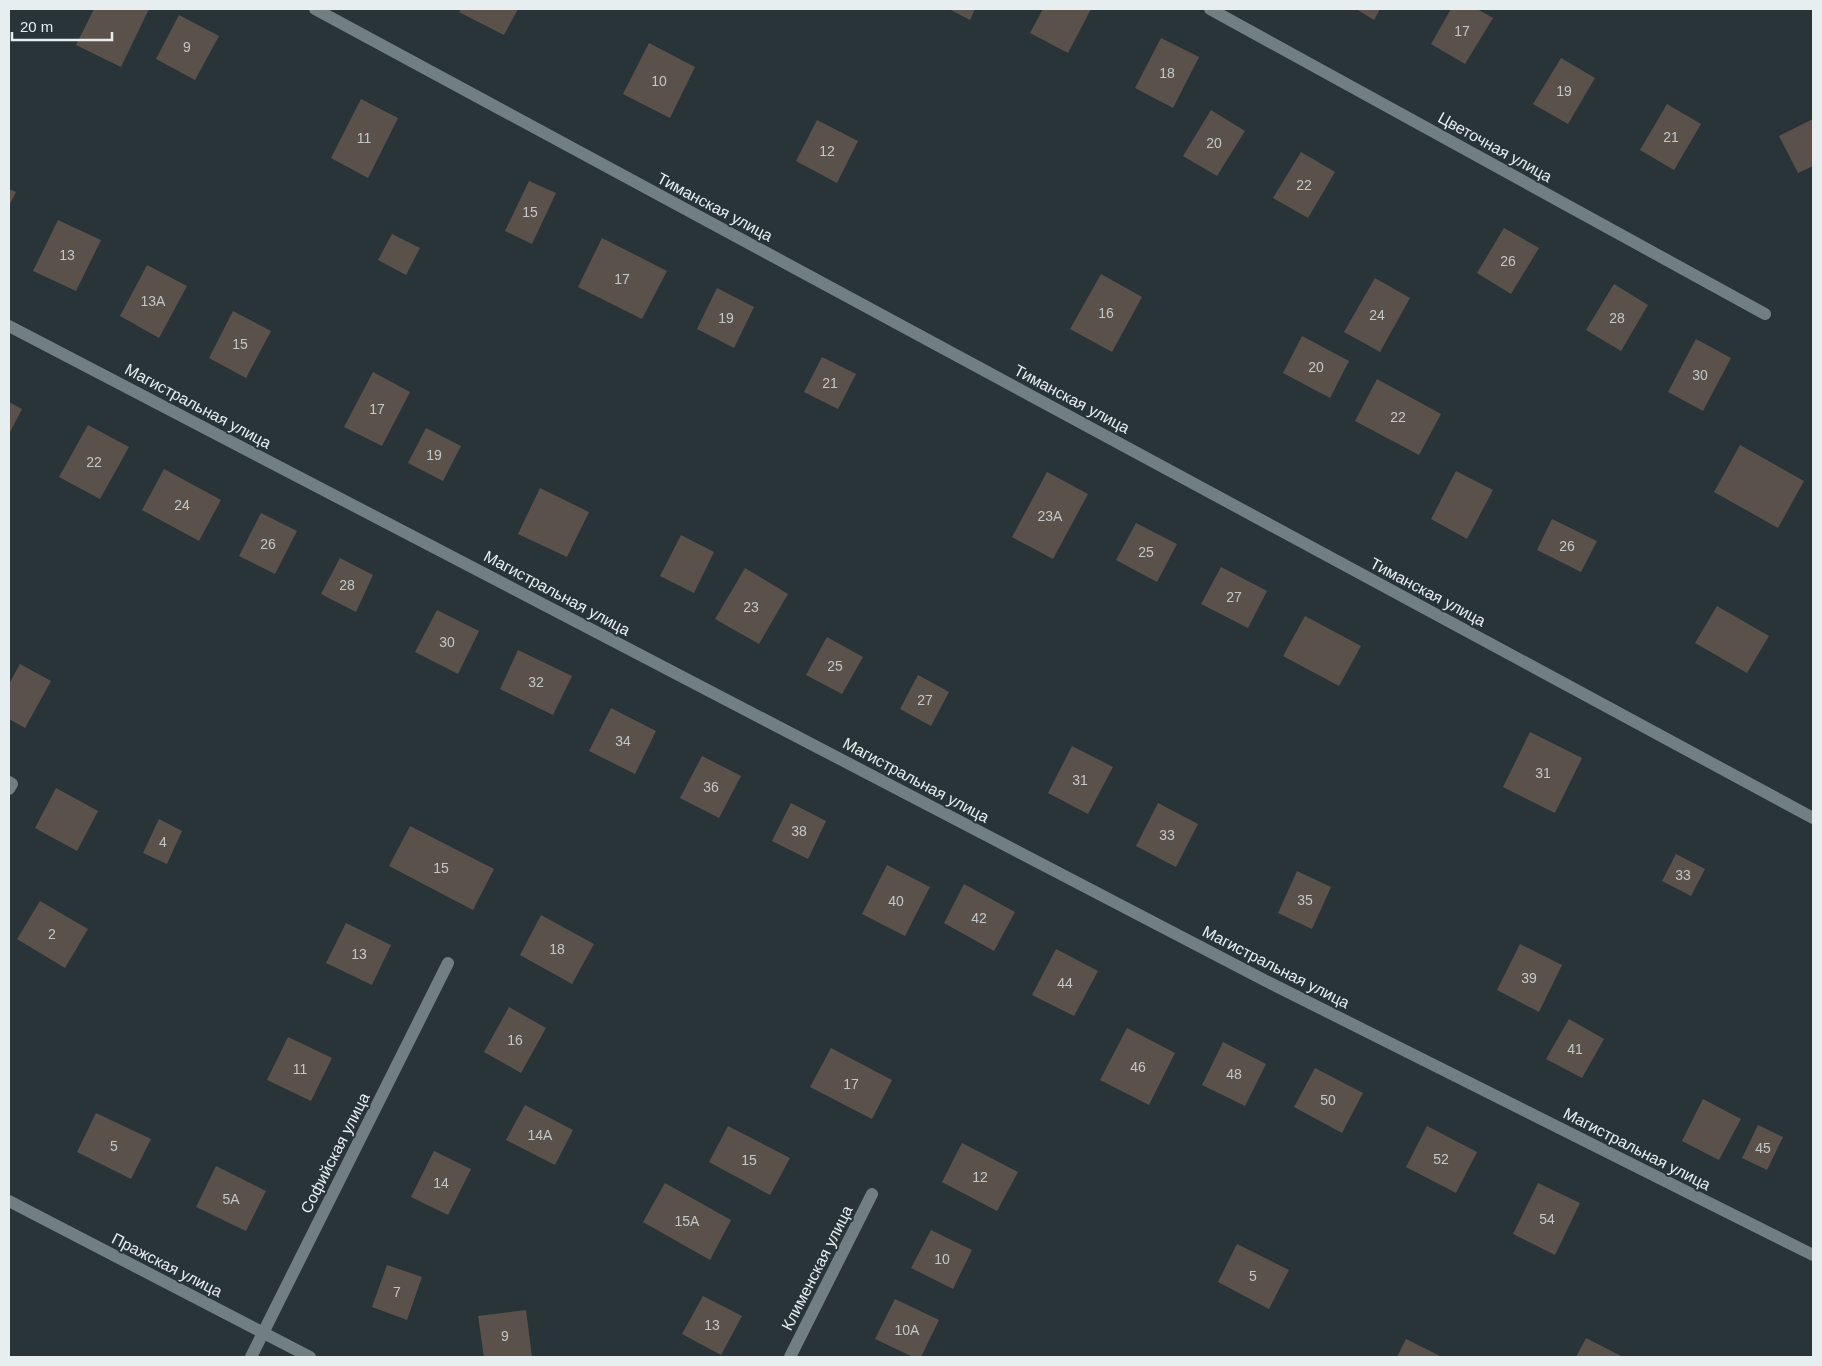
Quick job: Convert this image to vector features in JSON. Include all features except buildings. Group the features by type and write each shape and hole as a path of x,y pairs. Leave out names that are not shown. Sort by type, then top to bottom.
{"street":[{"name":"Тиманская улица","path":"315,9 1813,818"},
{"name":"Цветочная улица","path":"1210,9 1764,314"},
{"name":"Магистральная улица","path":"9,326 1266,981 1813,1255"},
{"path":"9,782 12,784 9,789"},
{"name":"Софийская улица","path":"251,1357 448,964"},
{"name":"Клименская улица","path":"790,1357 872,1194"},
{"name":"Пражская улица","path":"9,1201 310,1357"}]}
